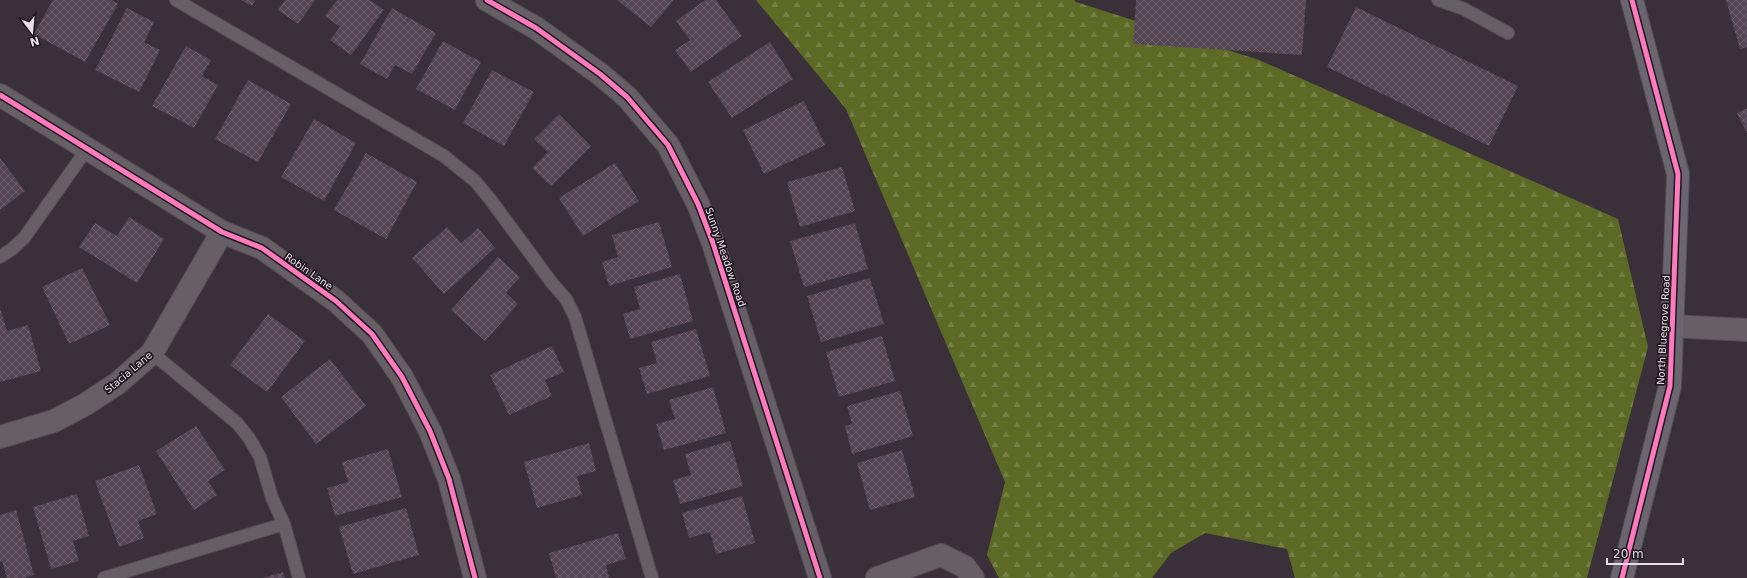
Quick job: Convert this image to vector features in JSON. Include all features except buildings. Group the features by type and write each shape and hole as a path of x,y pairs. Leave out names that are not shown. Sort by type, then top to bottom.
{"street":[{"name":"Sunny Meadow Road","path":"487,0 536,28 600,74 627,96 668,145 698,204 713,243 820,578"},
{"name":"North Bluegrove Road","path":"1622,578 1670,386 1678,174 1632,0"},
{"name":"Robin Lane","path":"0,95 222,232 262,248 336,300 372,334 402,377 430,431 449,480 475,578"},
{"name":"Stacia Lane","path":"0,437 54,421 86,404 118,383 152,353 222,232"},
{"path":"1672,326 1747,330"},
{"path":"877,578 941,555 969,573"}],"lane":[{"path":"176,0 444,156 475,181 490,199 552,283 566,299 575,317 652,578"},
{"path":"1438,0 1462,4 1508,33"},
{"path":"0,257 24,238 87,149"},
{"path":"152,353 237,423 249,438 260,457 272,498 284,524 299,578"},
{"path":"104,578 284,524"}],"green space":[{"path":"756,0 1074,0 1076,2 1259,60 1618,219 1648,347 1587,578 1295,578 1287,549 1205,533 1171,553 1152,578 999,578 987,555 1005,482 846,109"}],"cycle path":[{"path":"487,0 536,28 600,74 627,97 668,145 698,204 713,243 820,578"},
{"path":"1622,578 1670,386 1678,174 1632,0"},
{"path":"0,95 222,232 262,248 336,301 372,334 402,377 430,431 449,479 475,578"}]}
